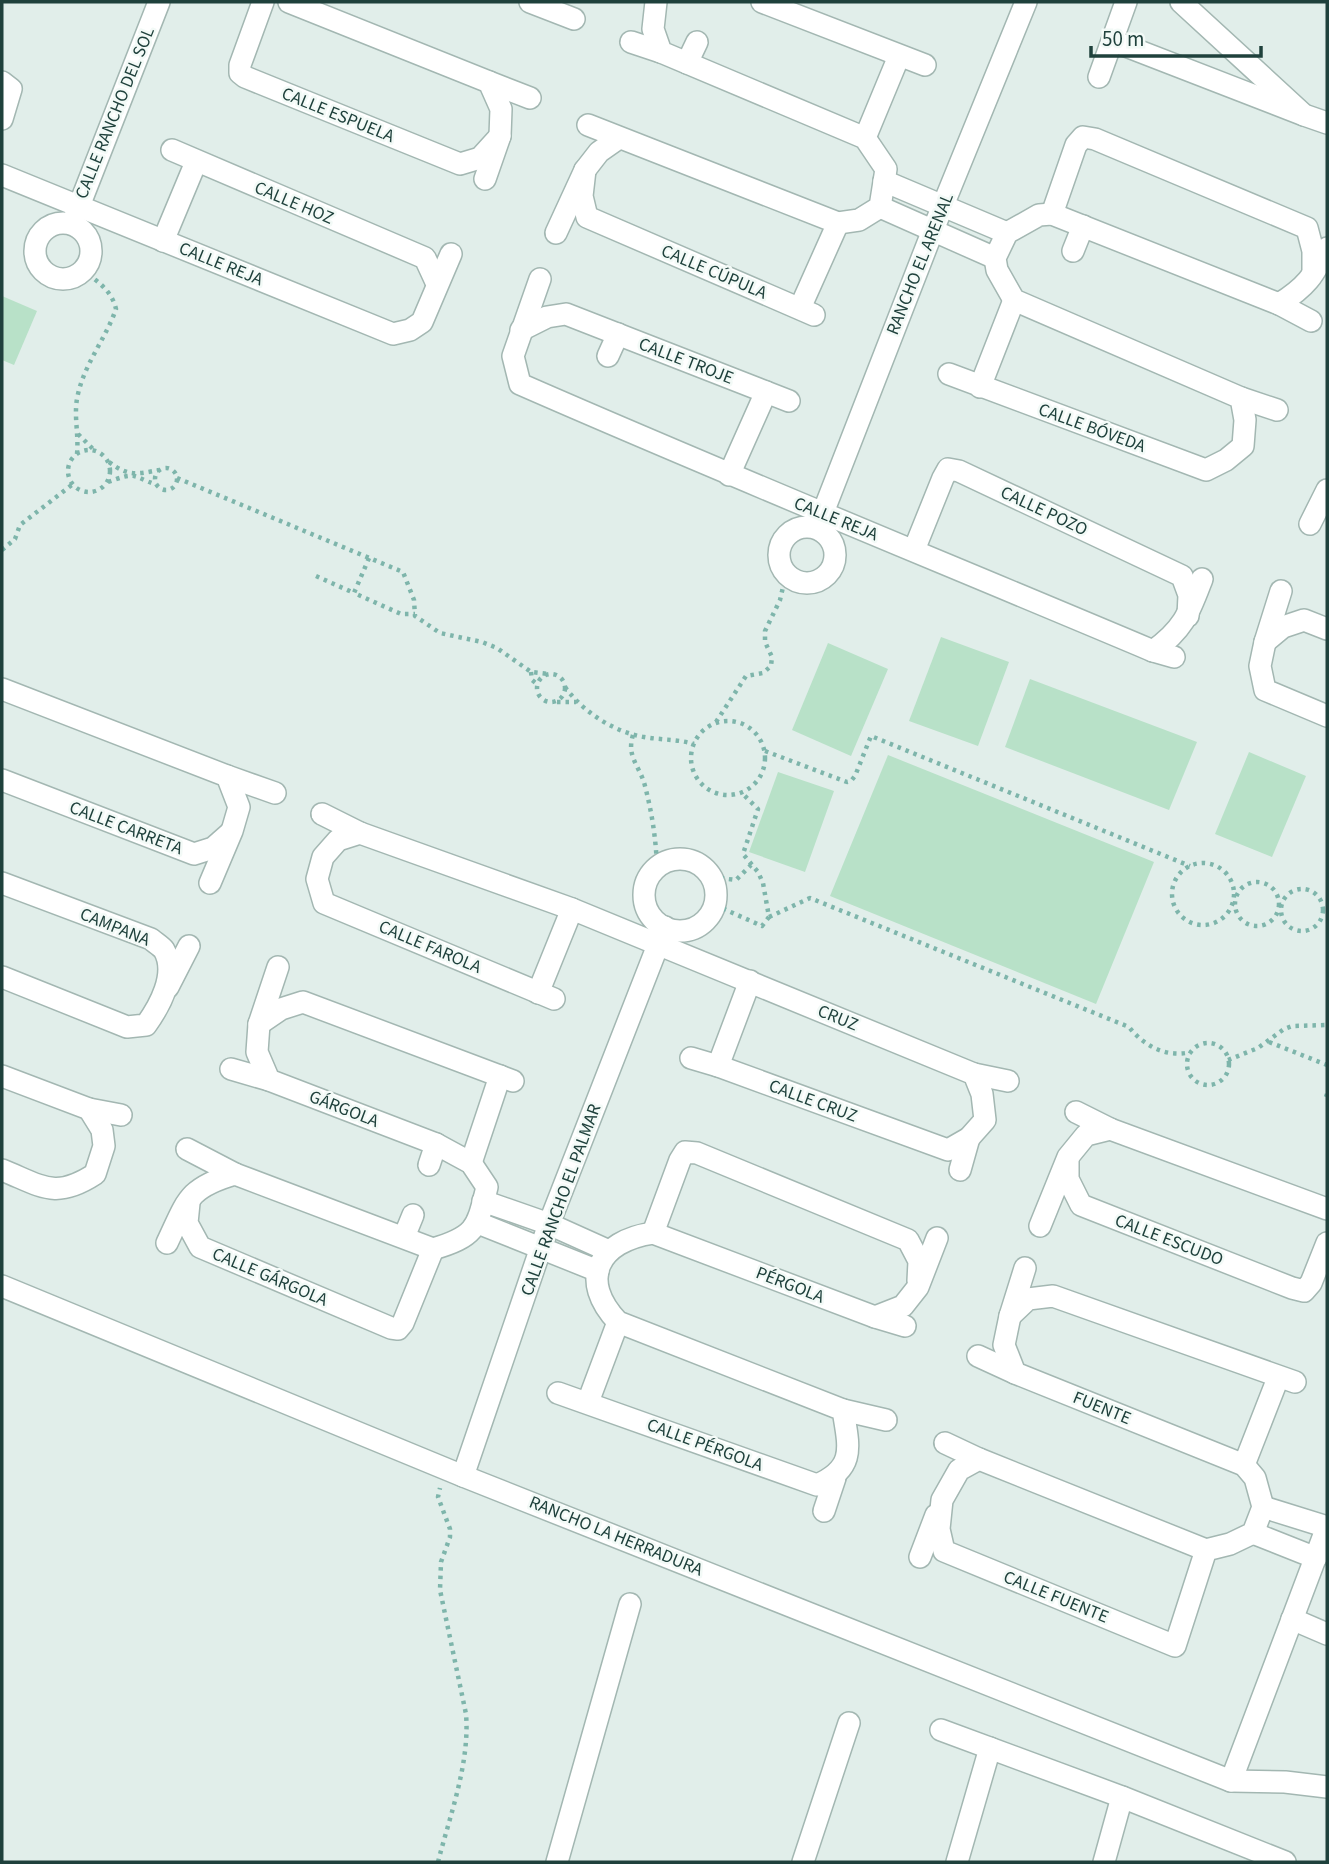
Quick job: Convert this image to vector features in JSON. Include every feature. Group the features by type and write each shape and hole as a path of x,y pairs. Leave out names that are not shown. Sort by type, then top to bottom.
{"street":[{"name":"CALLE RANCHO DEL SOL","path":"75,216 159,2"},
{"name":"CALLE ESPUELA","path":"263,2 240,65 240,73 245,77 438,147 460,164 480,158 500,136"},
{"path":"289,2 463,82 489,82 530,98"},
{"path":"530,2 574,19"},
{"path":"656,2 653,29 661,52"},
{"path":"762,2 925,65"},
{"name":"RANCHO EL ARENAL","path":"820,521 933,230 1026,2"},
{"path":"1099,77 1126,2"},
{"path":"1181,2 1320,118"},
{"path":"687,63 697,41"},
{"path":"1113,41 1320,118"},
{"path":"588,125 619,138 647,157 802,197 838,223 859,220 882,194 886,169 865,138 825,133 687,63 631,42"},
{"path":"865,138 899,56"},
{"path":"2,82 12,89 2,119"},
{"path":"485,179 500,136 501,109 489,82"},
{"path":"1052,214 1076,145 1083,137 1095,139 1275,222 1307,228 1313,251 1313,277"},
{"path":"556,233 585,170 599,152 619,138"},
{"name":"CALLE HOZ","path":"172,150 425,258 437,284"},
{"path":"163,241 196,162"},
{"name":"CALLE CÚPULA","path":"585,170 582,196 587,217 621,223 807,312 838,223"},
{"name":"CALLE REJA","path":"2,175 75,216 163,241 393,334 410,330 422,322 437,284"},
{"path":"882,194 943,205 1007,233"},
{"path":"882,194 933,230 996,258"},
{"path":"1014,300 997,270 996,258 1007,233 1039,215 1052,214 1248,282 1279,304 1311,321"},
{"path":"75,216 91,247 88,265 82,271 65,279 47,274 35,258 34,249 42,231 75,216"},
{"path":"1073,251 1083,226"},
{"path":"1279,304 1298,292 1313,277 1327,247"},
{"path":"437,284 451,254"},
{"path":"521,330 540,279"},
{"path":"1014,300 1053,305 1241,398 1277,410"},
{"path":"949,374 980,387 1014,300"},
{"name":"CALLE TROJE","path":"521,330 547,317 566,314 789,401"},
{"name":"CALLE REJA","path":"521,330 513,356 520,384 584,401 820,521 914,550 1153,651 1174,657"},
{"path":"608,356 618,334"},
{"name":"CALLE BÓVEDA","path":"980,387 1206,470 1226,460 1242,446 1245,420 1241,398"},
{"path":"729,475 766,392"},
{"name":"CALLE POZO","path":"914,550 948,469 959,471 1182,576 1189,595 1188,616"},
{"path":"1310,524 1327,489"},
{"path":"820,521 836,549 833,568 827,576 810,584 792,580 786,574 779,557 783,540 797,528 820,521"},
{"path":"1153,651 1173,637 1188,616 1202,579"},
{"path":"1281,591 1260,666 1265,690 1327,716"},
{"path":"1265,642 1283,627 1304,620 1327,629"},
{"path":"2,689 275,793"},
{"path":"210,883 239,807 227,776"},
{"name":"CALLE CARRETA","path":"2,780 194,854 214,848 232,831"},
{"path":"322,814 414,861 662,936 693,929 703,923 715,905 717,894 712,877 701,865 691,860 668,861 657,867 649,877 645,888 645,901 662,936"},
{"name":"CALLE FAROLA","path":"360,833 338,840 323,857 317,879 324,903 389,921 546,996 572,909"},
{"name":"CAMPANA","path":"2,883 150,939 164,950 168,968 167,988"},
{"name":"CRUZ","path":"662,936 750,981 974,1074"},
{"name":"CALLE RANCHO EL PALMAR","path":"463,1476 549,1224 662,936"},
{"path":"2,977 127,1027 146,1025 157,1010 189,946"},
{"path":"269,1080 257,1052 259,1024 278,967"},
{"path":"718,1066 750,981"},
{"path":"187,1149 235,1174 433,1249 469,1234 481,1212 487,1186 471,1163 507,1079 303,1002 281,1009 259,1024"},
{"name":"CALLE CRUZ","path":"691,1058 948,1150 969,1138"},
{"path":"231,1069 269,1080"},
{"path":"974,1074 1008,1082"},
{"path":"960,1170 969,1138 985,1119 982,1094 974,1074"},
{"path":"2,1076 89,1109 121,1115"},
{"name":"GÁRGOLA","path":"269,1080 436,1144 471,1163"},
{"path":"2,1170 52,1190 77,1186 96,1174 104,1146 102,1130 89,1109"},
{"path":"1076,1112 1110,1129 1327,1209"},
{"path":"1040,1226 1068,1157 1086,1135 1110,1129"},
{"path":"429,1166 436,1144"},
{"path":"886,1420 843,1410 618,1322 607,1310 598,1293 602,1261 622,1241 653,1233 685,1152 696,1153 908,1240 919,1261 918,1287"},
{"name":"CALLE ESCUDO","path":"1068,1157 1068,1179 1081,1205 1292,1288 1304,1291 1311,1283 1327,1243"},
{"path":"167,1243 189,1198 211,1181 235,1174"},
{"name":"CALLE GÁRGOLA","path":"189,1198 187,1223 200,1247 398,1329 403,1323 433,1249"},
{"path":"481,1212 549,1224 602,1261"},
{"path":"481,1212 541,1248 602,1261"},
{"path":"404,1237 413,1215"},
{"name":"PÉRGOLA","path":"653,1233 875,1317"},
{"path":"875,1317 902,1306 918,1287 937,1238"},
{"path":"1015,1373 1004,1345 1025,1268"},
{"name":"RANCHO LA HERRADURA","path":"2,1286 463,1476 1231,1781"},
{"path":"1010,1316 1028,1299 1053,1296 1287,1380 1244,1465 1255,1479 1258,1520"},
{"path":"875,1317 905,1326"},
{"path":"587,1402 618,1322"},
{"path":"978,1356 1015,1373"},
{"name":"FUENTE","path":"1015,1373 1244,1465"},
{"name":"CALLE PÉRGOLA","path":"558,1393 817,1485 835,1478"},
{"path":"824,1511 835,1478 846,1464 848,1439 843,1410"},
{"path":"945,1443 1206,1550 1230,1544 1258,1520 1327,1527 1231,1781 1285,1782 1327,1787"},
{"name":"CALLE FUENTE","path":"979,1458 959,1470 942,1500 939,1529 944,1551 1175,1646 1206,1550"},
{"path":"920,1557 942,1500"},
{"path":"1258,1520 1316,1558"},
{"path":"556,1862 630,1604"},
{"path":"1292,1619 1327,1634"},
{"path":"803,1862 849,1723"},
{"path":"941,1730 1122,1797 1260,1858 1285,1862"},
{"path":"957,1862 990,1748"},
{"path":"1104,1862 1122,1797"}],"path":[{"path":"76,454 74,415 82,381 116,309 113,298 97,280 82,271"},
{"path":"77,433 121,470 138,475 163,489 176,485 177,478"},
{"path":"94,450 83,450 76,454 69,465 68,472 78,489 90,492 103,488 111,476 109,461"},
{"path":"157,485 156,475 161,469"},
{"path":"107,483 124,477 171,469 177,478 403,572 414,600 415,614"},
{"path":"2,550 15,539 20,525 73,484"},
{"path":"354,593 369,558"},
{"path":"716,723 746,676 763,673 771,666 772,657 765,642 765,631 780,600 786,574"},
{"path":"316,576 401,614 415,614 440,632 497,648 531,672 549,674 561,679 578,703 608,724 633,735 694,744"},
{"path":"531,672 537,684"},
{"path":"549,674 537,684 536,692 542,699 578,703"},
{"path":"556,702 563,696 565,687"},
{"path":"716,723 741,723 752,729 761,739 765,764 761,776 753,786 742,793 718,794 707,789 693,771 691,759 694,744 705,728 716,723"},
{"path":"633,735 630,750 645,784 657,843 657,867"},
{"path":"765,751 847,782 855,776 871,736 1190,866"},
{"path":"742,793 758,809 743,854 758,872 763,883 769,917"},
{"path":"712,877 736,880 751,864"},
{"path":"1234,901 1231,881 1219,867 1209,864 1190,866 1181,872 1172,891 1173,901 1185,918 1194,923 1215,922 1230,910 1234,901 1238,894 1248,884 1262,882 1274,889 1280,906 1282,920 1293,930 1300,932 1314,928 1325,910 1314,892 1301,889 1288,893 1280,906 1272,921 1257,926 1250,925 1238,916 1234,901"},
{"path":"715,905 762,926 769,917 810,898 1129,1027 1157,1049 1175,1054 1191,1052"},
{"path":"1228,1060 1249,1053 1292,1026 1327,1025"},
{"path":"1269,1042 1327,1065"},
{"path":"1209,1043 1222,1048 1229,1066 1223,1078 1211,1084 1204,1084 1192,1077 1187,1064 1191,1052 1196,1046 1209,1043"},
{"path":"438,1862 461,1769 467,1729 440,1590 441,1563 450,1529 438,1497 440,1485 463,1476"}],"green space":[{"path":"2,296 37,311 14,365 2,360"},
{"path":"941,637 1009,662 978,746 909,721"},
{"path":"828,643 888,669 851,756 792,730"},
{"path":"1030,679 1197,742 1169,810 1005,747"},
{"path":"1249,752 1306,776 1272,857 1215,834"},
{"path":"888,755 1154,862 1096,1004 830,896"},
{"path":"778,772 834,791 805,872 749,852"}]}
